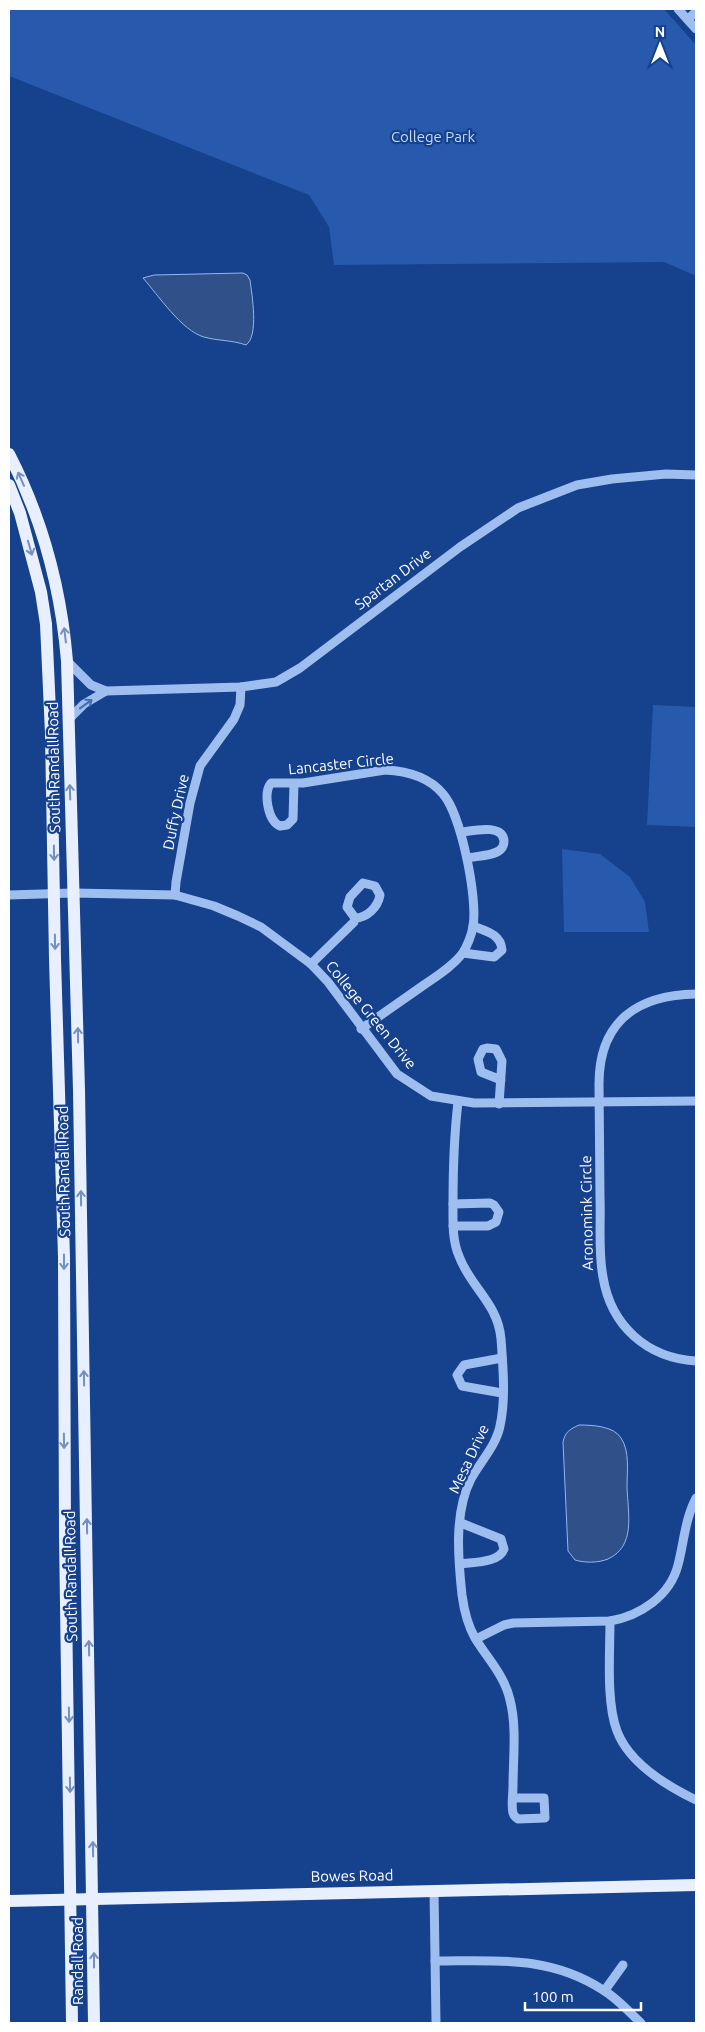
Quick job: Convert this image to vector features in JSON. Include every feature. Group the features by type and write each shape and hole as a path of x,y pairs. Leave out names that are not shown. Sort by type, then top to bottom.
{"main road":[{"name":"South Randall Road","path":"9,454 35,514 50,562 65,632 67,661 79,1090 94,1898"},
{"name":"South Randall Road","path":"9,485 20,513 35,564 46,624 51,733 64,1257 65,1526 72,1898"},
{"name":"Bowes Road","path":"9,1900 696,1885"},
{"name":"Randall Road","path":"72,1898 72,2023"},
{"name":"Randall Road","path":"94,1898 94,2023"}],"street":[{"path":"678,9 696,29"},
{"path":"688,19 696,12"},
{"name":"Spartan Drive","path":"69,719 84,704 106,691 240,687 276,682 300,668 460,547 518,508 586,483 666,474 696,475"},
{"path":"67,661 91,685 106,691"},
{"name":"Duffy Drive","path":"175,895 190,803 200,766 234,719 240,705 240,687"},
{"name":"Lancaster Circle","path":"294,783 293,819 287,825 276,825 272,819 267,790 271,783 294,783 339,778 385,770 405,772 428,781 442,792 451,805 462,832 474,908 473,926 463,953 447,969 361,1028"},
{"path":"462,832 492,829 499,832 503,837 504,843 502,848 496,852 467,858"},
{"name":"College Green Drive","path":"9,895 73,893 175,895 214,906 261,927 311,964 328,982 397,1074 431,1096 458,1102 499,1104 696,1102"},
{"path":"311,964 354,922 355,918"},
{"path":"463,953 494,957 502,950 499,938 473,926"},
{"name":"Aronomink Circle","path":"696,994 672,995 653,1000 628,1012 612,1032 602,1053 599,1074 601,1266 608,1298 624,1327 640,1342 667,1355 696,1361"},
{"path":"499,1104 501,1080"},
{"name":"Mesa Drive","path":"458,1102 453,1153 453,1204 459,1258 493,1310 499,1323 502,1358 500,1428 465,1492 461,1509 460,1564 466,1619 476,1639 502,1680 510,1698 513,1712 513,1798"},
{"path":"453,1204 490,1203 499,1212 496,1222 488,1226 454,1226"},
{"path":"502,1358 464,1365 457,1375 462,1386 502,1393"},
{"path":"476,1639 504,1625 521,1622 610,1621 625,1618 639,1612 665,1590 678,1567 687,1519 696,1498"},
{"path":"460,1564 492,1559 500,1556 504,1549 502,1538 461,1523"},
{"path":"610,1621 612,1704 617,1732 632,1756 648,1770 696,1800"},
{"path":"434,1890 436,2023"},
{"path":"435,1961 513,1961 540,1964 562,1970 605,1990 640,2023"},
{"path":"605,1990 623,1965"}],"green space":[{"name":"College Park","path":"9,9 664,9 696,45 696,276 664,262 334,265 329,227 309,195 9,76"},
{"path":"653,705 696,707 696,827 647,825"},
{"path":"562,849 600,854 630,877 645,902 649,932 564,932"}],"shaded area":[{"path":"243,273 250,280 254,315 252,333 246,345 204,337 187,328 163,303 143,278 154,275"},
{"path":"579,1425 596,1426 618,1434 624,1443 627,1455 629,1518 627,1538 617,1553 608,1559 596,1562 575,1560 568,1551 563,1442 568,1431"}]}
